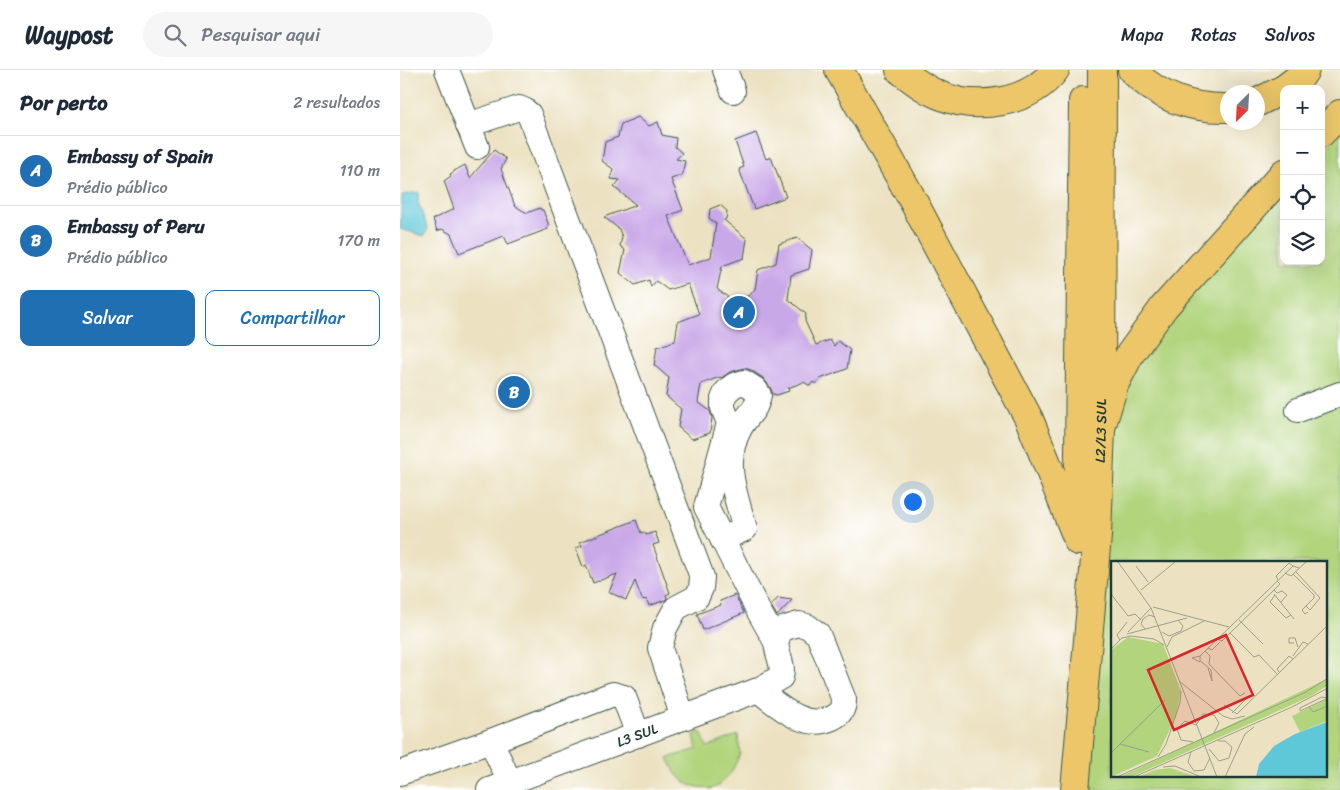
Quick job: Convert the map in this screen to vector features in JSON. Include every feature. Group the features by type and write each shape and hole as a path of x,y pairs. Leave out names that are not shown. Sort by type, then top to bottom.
{"main road":[{"path":"839,70 910,195 1029,419 1078,540"},
{"path":"900,70 918,84 940,96 961,102 983,104 1020,96 1035,88 1054,70"},
{"name":"L2/L3 SUL","path":"1056,790 1078,540 1084,70"},
{"name":"L2/L3 SUL","path":"1075,790 1097,536 1101,428 1102,70"},
{"path":"1132,70 1146,84 1182,102 1195,106 1220,108"},
{"path":"1288,85 1305,70"},
{"path":"1265,98 1280,91"},
{"path":"1324,130 1340,114"},
{"path":"1101,428 1114,385 1130,354 1164,307 1282,175"}],"street":[{"path":"448,70 477,147"},
{"path":"468,125 519,108 529,114 702,577 701,588 697,597 676,608 665,628 660,648 683,718"},
{"path":"1298,410 1340,394"},
{"path":"735,425 735,443 706,507 776,642"},
{"path":"722,538 745,529 732,478 723,467"},
{"path":"758,690 788,713 800,719 826,721 838,716 842,710 844,700 818,634 807,626 799,624 782,629 776,642"},
{"name":"L3 SUL","path":"500,786 758,690 781,677 782,666 776,650 776,642"},
{"path":"400,773 491,741 613,694 624,697 638,735"},
{"path":"491,741 500,786"}],"green space":[{"path":"1340,115 1340,790 1075,790 1101,428 1130,354 1280,178 1280,265 1325,265 1325,130"},
{"path":"701,732 707,747 738,735 740,754 731,773 718,786 710,789 689,785 676,774 668,758 697,749 694,735"}],"water":[{"path":"419,192 418,202 428,229 424,236 400,229 402,195"}],"building":[{"path":"638,117 649,126 658,122 662,135 676,138 675,147 682,153 676,159 685,161 682,175 671,179 683,210 668,216 688,265 711,257 716,223 709,218 710,209 720,205 727,211 726,219 724,220 747,239 744,258 722,266 717,289 733,301 750,295 755,289 758,270 776,263 779,244 797,238 812,250 809,269 791,275 788,299 806,314 805,321 816,345 830,340 834,346 838,341 850,350 847,369 820,379 816,384 813,382 810,386 804,382 788,388 789,391 777,395 773,394 763,378 751,370 745,368 730,372 721,378 701,384 698,402 710,411 712,418 710,433 692,439 678,427 681,409 666,396 669,378 654,365 657,347 675,341 678,322 699,314 688,284 668,290 656,281 651,287 649,280 635,285 620,273 625,250 620,246 622,237 619,229 604,217 636,205 614,187 620,180 611,179 613,169 602,161 605,142 618,137 621,124"},
{"path":"756,133 766,159 771,157 786,197 754,209 739,169 744,167 735,141"},
{"path":"494,150 506,159 501,169 515,206 527,213 540,208 543,210 549,226 547,227 548,229 508,244 504,236 459,253 451,234 442,229 437,231 433,219 454,209 444,181 451,176 450,174 465,165 470,178"},
{"path":"636,520 641,533 645,532 646,535 655,532 659,543 653,545 670,593 666,595 667,598 665,600 649,606 647,600 642,599 635,581 626,600 609,592 617,574 593,583 586,565 583,567 576,548 582,546 580,542"},
{"path":"735,595 744,613 703,630 697,614 721,605 720,601"},
{"path":"778,598 792,600 777,616 771,606"}],"place":[{"name":"Embassy of Spain","path":"739,312"},
{"name":"Embassy of Peru","path":"514,392"}]}
